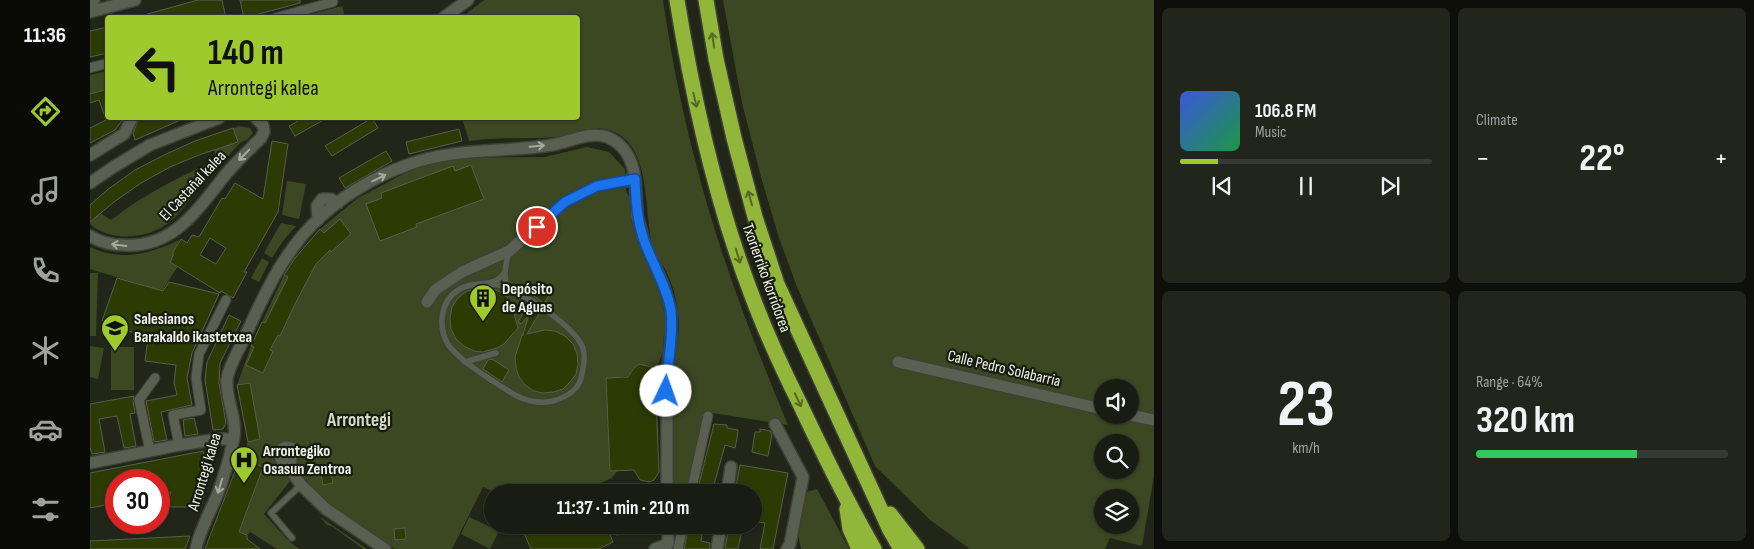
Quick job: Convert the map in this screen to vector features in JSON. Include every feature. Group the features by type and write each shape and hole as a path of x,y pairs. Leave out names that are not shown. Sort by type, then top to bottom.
{"highway":[{"name":"Txorierriko korridorea","path":"677,0 693,89 706,144 738,258 759,315 777,356 845,495 874,549"},
{"name":"Txorierriko korridorea","path":"706,0 719,76 734,138 777,284 901,549"},
{"path":"865,475 888,511 917,549"},
{"path":"845,495 850,529 859,549"}],"street":[{"path":"90,1 94,0"},
{"path":"90,12 135,0"},
{"path":"447,15 468,0"},
{"path":"286,15 332,2"},
{"path":"90,68 105,64"},
{"path":"90,155 124,134 131,120"},
{"path":"90,183 150,145 214,120"},
{"name":"El Castañal kalea","path":"90,236 115,245 136,246 155,242 174,233 198,209 234,165 261,138 264,132 263,125 259,120"},
{"name":"Arrontegi kalea","path":"196,549 219,491 234,439 234,423 227,387 230,369 274,276 288,254 318,220 317,206 322,199 331,199 338,203 361,186 406,165 444,154 552,145 588,135 608,138 620,144 634,165 637,216 644,241 663,284 670,310 671,339 667,374 667,484"},
{"path":"427,302 435,290 462,272 509,251 565,202 597,186 635,179"},
{"path":"179,445 173,415 202,410 196,378 199,354 226,300"},
{"name":"Calle Pedro Solabarria","path":"898,362 1094,407"},
{"path":"150,451 140,400 154,378"},
{"path":"693,484 708,416"},
{"path":"1139,417 1154,420"},
{"path":"775,424 803,477 789,547"},
{"path":"90,463 179,445 219,439 234,439"},
{"path":"728,484 731,467"},
{"path":"291,470 301,485 326,508 385,549"},
{"path":"670,534 673,547"},
{"path":"673,547 679,534"},
{"path":"717,549 720,534"},
{"path":"655,549 673,547"}],"lane":[{"path":"509,251 505,272 509,289"},
{"path":"486,283 496,281 505,272"},
{"path":"474,283 486,283 509,289 536,303 565,325 582,344 584,364 581,378 574,390 562,398 546,402 531,402 516,396 465,362 453,350 443,333 443,307 450,296 460,288 474,283"},
{"path":"465,362 483,359 496,353"},
{"path":"292,538 271,514 301,485"}],"green space":[{"path":"484,0 663,0 681,100 714,228 737,294 788,425 706,412 688,484 673,484 671,410 679,323 677,308 670,281 653,247 644,182 634,151 625,139 612,131 598,128 557,137 469,141 463,120 580,120 580,15 465,15"},
{"path":"723,0 1154,0 1154,476 1142,546 1110,538 1105,549 970,549 930,520 875,466 797,287 779,238 742,103"},
{"path":"342,6 344,15 308,15"},
{"path":"105,71 105,90 90,94 90,75"},
{"path":"239,126 250,128 253,133 248,139 240,143 167,224 149,233 118,236 98,230 90,224 100,213 111,220 149,194 217,159 214,150 232,141 234,144 238,143 233,128"},
{"path":"587,147 609,152 625,169 626,191 640,217 665,315 663,352 655,372 651,367 639,364 634,368 630,376 606,378 610,471 617,471 612,478 598,484 484,484 484,487 452,549 395,549 353,523 316,492 298,471 264,514 299,549 277,549 250,532 247,535 239,532 263,467 240,458 248,442 237,385 251,346 284,275 308,242 320,229 358,198 405,173 443,158 545,157"},
{"path":"287,181 306,184 299,219 282,215"},
{"path":"281,223 296,226 272,258 264,253"},
{"path":"179,240 173,256 178,266 162,291 90,269 90,247 102,252 124,255 157,249"},
{"path":"262,258 269,262 259,282 251,278"},
{"path":"90,273 98,273 96,336 90,336"},
{"path":"90,346 104,348 98,379 90,377"},
{"path":"111,347 134,347 134,390 111,390"},
{"path":"817,489 849,549 801,549 798,535 807,492"},
{"path":"319,516 367,549 363,549 333,527 327,525"},
{"path":"469,517 484,524 484,534 498,534 490,549 461,534"}],"building":[{"path":"198,0 222,0 225,15 144,15"},
{"path":"240,0 300,0 300,3 255,15 243,15"},
{"path":"105,28 105,54 90,57 90,31"},
{"path":"105,90 105,117 99,100 90,103 90,94"},
{"path":"106,120 122,120 115,130 90,143 90,128"},
{"path":"138,120 180,120 135,140 133,133"},
{"path":"300,120 323,120 295,136 289,126"},
{"path":"369,120 373,120 378,128 332,156 325,146"},
{"path":"233,128 238,142 170,167 141,183 90,222 90,205 135,170 195,141"},
{"path":"459,129 462,141 409,154 406,142"},
{"path":"272,141 288,144 278,212 244,272 247,272 233,298 221,291 220,293 170,262 173,252 181,239 187,243 192,235 199,237 222,198 225,199 235,183 263,199","holes":["210,238 226,248 216,264 200,255"]},
{"path":"386,151 392,161 345,188 339,178"},
{"path":"471,165 484,199 416,224 417,227 380,241 366,204 382,198 381,193 453,166 455,171"},
{"path":"340,219 351,234 331,252 330,250 316,264 280,336 278,335 270,350 273,351 263,373 246,365 254,347 251,346 262,322 265,323 288,277 284,275 295,258 320,229 324,233"},
{"path":"117,278 163,291 169,282 219,294 192,353 187,378 192,405 161,412 167,440 154,442 146,401 177,395 174,383 176,365 145,361 148,338 102,321"},
{"path":"538,286 550,294 544,303 532,295"},
{"name":"Depósito de Aguas","path":"487,288 498,291 507,297 512,306 518,328 504,344 497,348 483,352 474,351 456,339 451,329 452,307 458,298 467,291"},
{"name":"Depósito de Aguas","path":"528,304 540,312 527,334 545,330 555,331 565,336 573,344 578,364 576,374 563,389 543,393 534,391 525,385 519,377 515,357 522,335 524,335 529,315 521,324 518,322"},
{"path":"229,315 241,321 220,363 219,383 226,423 223,429 213,430 205,380 207,362"},
{"path":"492,359 509,370 502,382 483,369 488,360"},
{"path":"639,364 651,367 655,372 659,472 654,480 649,482 640,480 634,470 610,471 606,378 628,377"},
{"path":"250,383 260,439 248,442 237,385"},
{"path":"134,396 135,413 130,414 136,446 124,448 117,416 99,419 105,452 92,454 90,447 90,404"},
{"path":"194,418 198,434 185,436 183,420"},
{"path":"714,424 727,425 727,428 738,430 735,448 725,445 714,484 699,484"},
{"path":"760,429 770,431 772,434 768,456 752,452 755,432 760,432"},
{"path":"203,451 204,455 215,453 201,507 170,507 170,469 111,469"},
{"name":"Arrontegiko Osasun Zentroa","path":"240,458 263,467 239,532 247,535 247,539 260,549 205,549"},
{"path":"740,465 788,473 773,549 760,549 765,523 762,523 762,484 736,484"},
{"path":"105,470 105,505 90,508 90,473"},
{"path":"331,473 333,483 323,485 321,474"},
{"path":"405,528 406,539 395,540 394,529"},
{"path":"524,534 610,534 613,542 599,549 531,549"},
{"path":"687,534 702,534 701,541 710,543 710,549 684,549"},
{"path":"728,534 741,534 738,549 725,549"},
{"path":"190,536 185,549 90,549 90,541"}],"place":[{"name":"Depósito de Aguas","path":"483,322"},
{"name":"Salesianos Barakaldo ikastetxea","path":"115,352"},
{"name":"Arrontegiko Osasun Zentroa","path":"244,484"}],"district":[{"name":"Arrontegi","path":"359,420"}],"route":[{"path":"537,227 565,202 597,186 635,179 637,216 644,241 663,284 670,310 671,339 666,391"}]}
